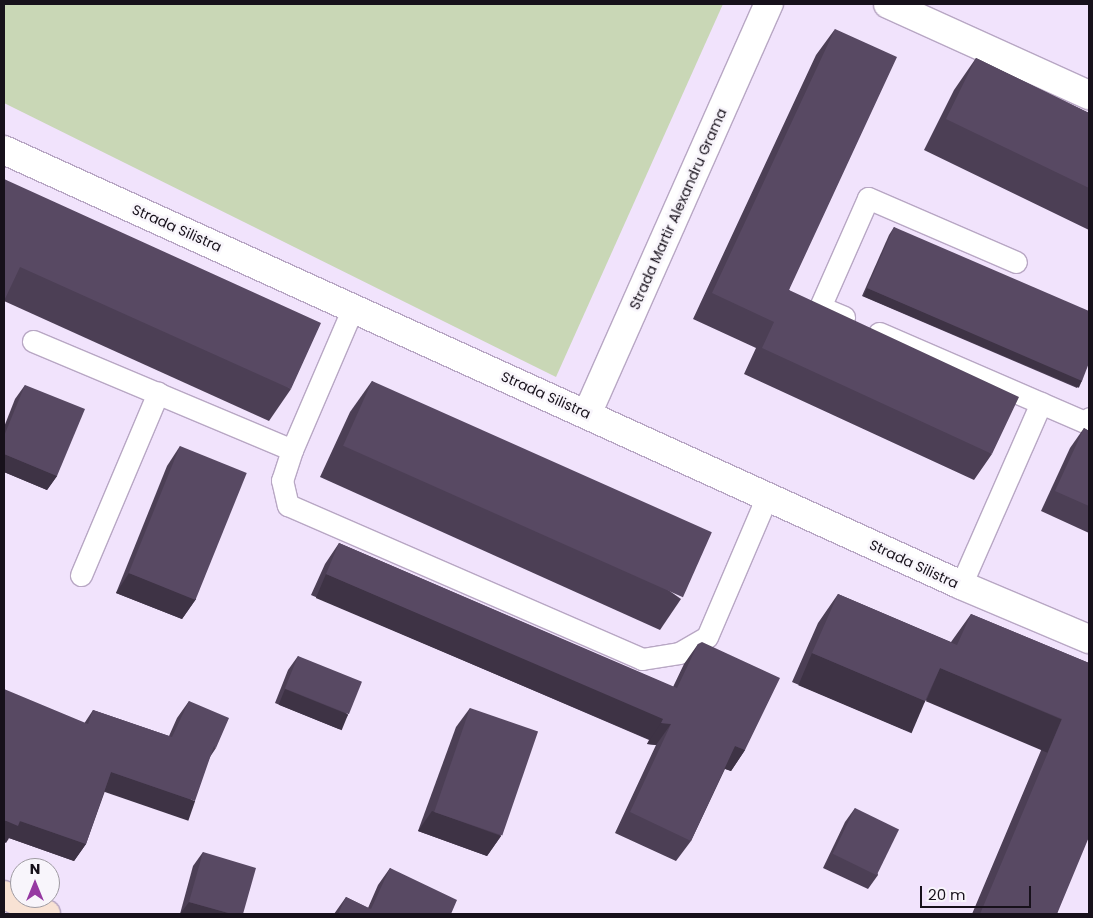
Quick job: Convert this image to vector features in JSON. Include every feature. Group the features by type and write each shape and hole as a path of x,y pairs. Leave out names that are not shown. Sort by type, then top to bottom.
{"main road":[{"path":"4,895 46,914"}],"street":[{"name":"Strada Martir Alexandru Grama","path":"587,414 769,4"},
{"path":"888,4 1089,95"},
{"name":"Strada Silistra","path":"4,150 961,585 1089,639"}],"lane":[{"path":"1016,262 868,198 820,307 1087,423 1089,418"},
{"path":"353,308 292,450 282,480 288,505 642,659 679,653 707,637 767,496"},
{"path":"34,342 292,450"},
{"path":"81,575 158,393"},
{"path":"961,585 1041,403"}],"green space":[{"path":"4,4 723,4 556,377 4,103"}],"building":[{"path":"835,29 897,57 789,290 1019,397 992,454 762,348 774,322 712,293"},
{"path":"976,58 1089,113 1089,188 946,119"},
{"path":"4,179 321,323 291,389 20,267 4,301"},
{"path":"894,227 1089,311 1089,363 1082,381 867,288"},
{"path":"372,381 712,532 683,597 343,446"},
{"path":"25,385 85,409 57,476 4,454 4,436"},
{"path":"1084,428 1089,431 1089,506 1055,491"},
{"path":"180,446 247,473 195,600 129,573"},
{"path":"339,543 677,688 698,644 702,642 780,678 745,750 735,746 691,841 630,812 671,724 661,723 663,719 326,574"},
{"path":"838,594 957,645 971,614 1089,663 1089,837 1057,914 980,914 1062,719 940,668 925,701 812,653"},
{"path":"298,656 362,682 349,714 285,688"},
{"path":"4,689 88,724 93,710 172,737 189,701 229,718 216,748 214,746 195,801 111,772 86,844 20,821 18,826 4,820"},
{"path":"470,708 538,731 502,835 434,812"},
{"path":"855,808 899,829 877,875 833,854"},
{"path":"203,852 256,868 243,914 232,914 189,902"},
{"path":"390,868 457,900 451,914 338,914 346,897 371,909"}]}
